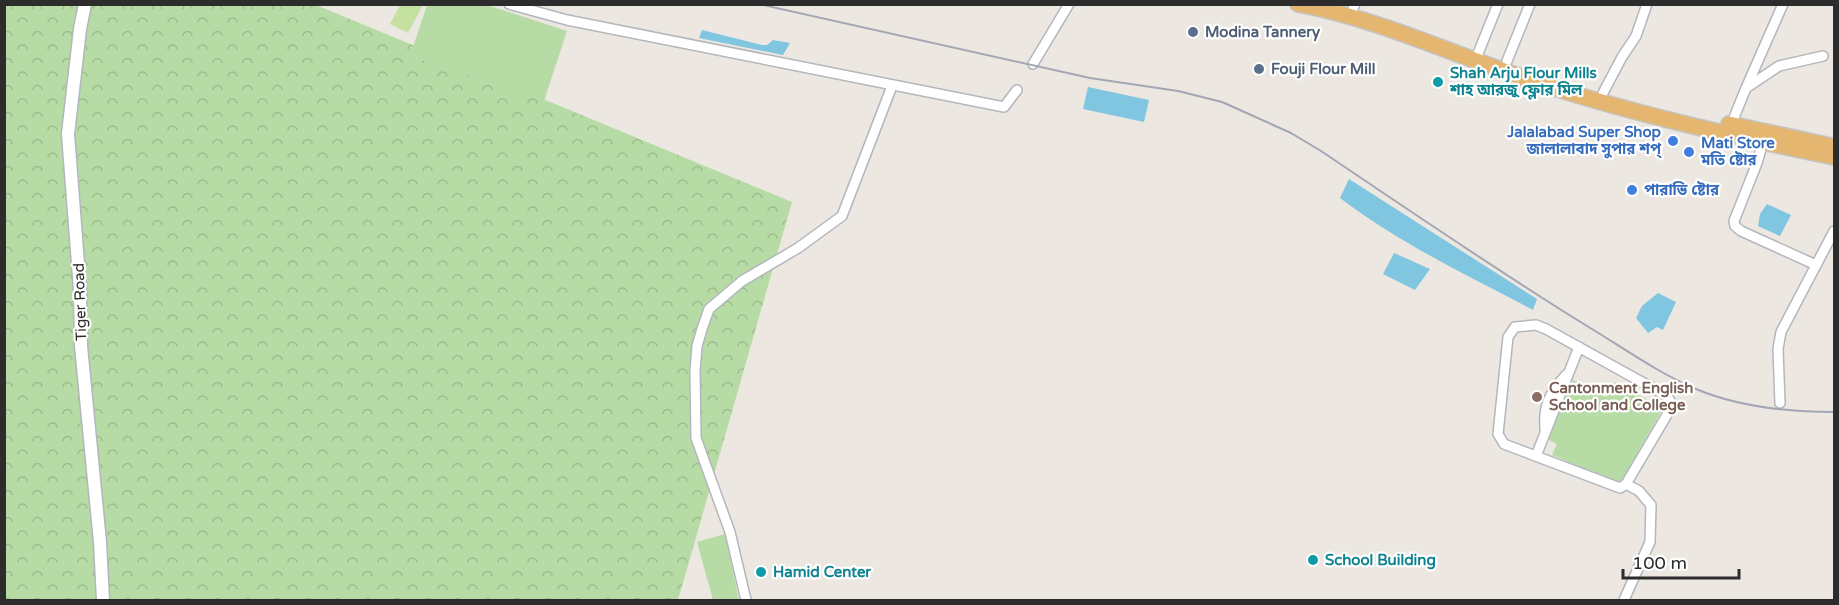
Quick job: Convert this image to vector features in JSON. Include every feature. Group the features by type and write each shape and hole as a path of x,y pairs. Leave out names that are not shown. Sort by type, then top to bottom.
{"highway":[{"path":"1298,4 1353,11"},
{"path":"1326,4 1353,11 1605,103 1834,157"},
{"path":"1477,56 1507,61 1546,76 1603,93 1731,125 1834,147"}],"street":[{"name":"Tiger Road","path":"85,4 68,134 78,255 81,346 100,542 103,600"},
{"path":"509,4 567,20 1004,107 1017,90"},
{"path":"1033,64 1069,4"},
{"path":"1477,56 1498,4"},
{"path":"1507,61 1530,4"},
{"path":"1603,93 1635,36 1647,4"},
{"path":"1731,125 1784,4"},
{"path":"1746,88 1779,66 1823,56"},
{"path":"746,600 730,532 696,438 694,370 697,346 709,309 742,281 798,248 842,216 892,86"},
{"path":"1763,142 1734,221 1735,226 1741,231 1815,265"},
{"path":"1780,403 1778,349 1781,332 1834,231"},
{"path":"1536,325 1546,329 1667,396 1670,401 1671,408 1626,484 1617,488 1536,456 1504,444 1498,434 1508,337 1515,327 1536,325"},
{"path":"1536,456 1579,347"},
{"path":"1624,600 1650,542 1651,505 1639,490 1626,484"}],"green space":[{"path":"4,5 316,5 792,202 678,600 5,600"},
{"path":"400,5 423,5 408,33 390,24"},
{"path":"427,5 487,5 567,31 544,101 410,56"},
{"path":"1573,380 1606,397 1614,382 1663,408 1620,484 1552,455 1557,444 1547,439"},
{"path":"725,534 739,600 713,600 697,542"}],"water":[{"path":"702,30 762,45 767,45 773,40 790,43 783,55 699,38"},
{"path":"1088,87 1149,100 1144,122 1083,109"},
{"path":"1349,179 1537,299 1533,310 1434,258 1386,230 1340,198"},
{"path":"1767,204 1791,215 1780,236 1758,226 1760,214"},
{"path":"1394,253 1430,269 1415,290 1383,274"},
{"path":"1658,293 1676,302 1663,330 1657,327 1648,333 1636,318 1642,306"}],"railway":[{"path":"759,4 1090,78 1178,91 1222,102 1291,133 1321,151 1519,283 1682,383 1712,395 1747,404 1800,411 1834,412"}],"place":[{"name":"Modina Tannery","path":"1193,32"},
{"name":"Fouji Flour Mill","path":"1259,69"},
{"name":"Shah Arju Flour Mills শাহ আরজু ফ্লোর মিল","path":"1438,82"},
{"name":"Jalalabad Super Shop জালালাবাদ সুপার শপ্","path":"1673,141"},
{"name":"Mati Store মতি ষ্টোর","path":"1689,152"},
{"name":"পারাভি ষ্টোর","path":"1632,190"},
{"name":"Cantonment English School and College","path":"1537,397"},
{"name":"School Building","path":"1313,560"},
{"name":"Hamid Center","path":"761,572"}]}
